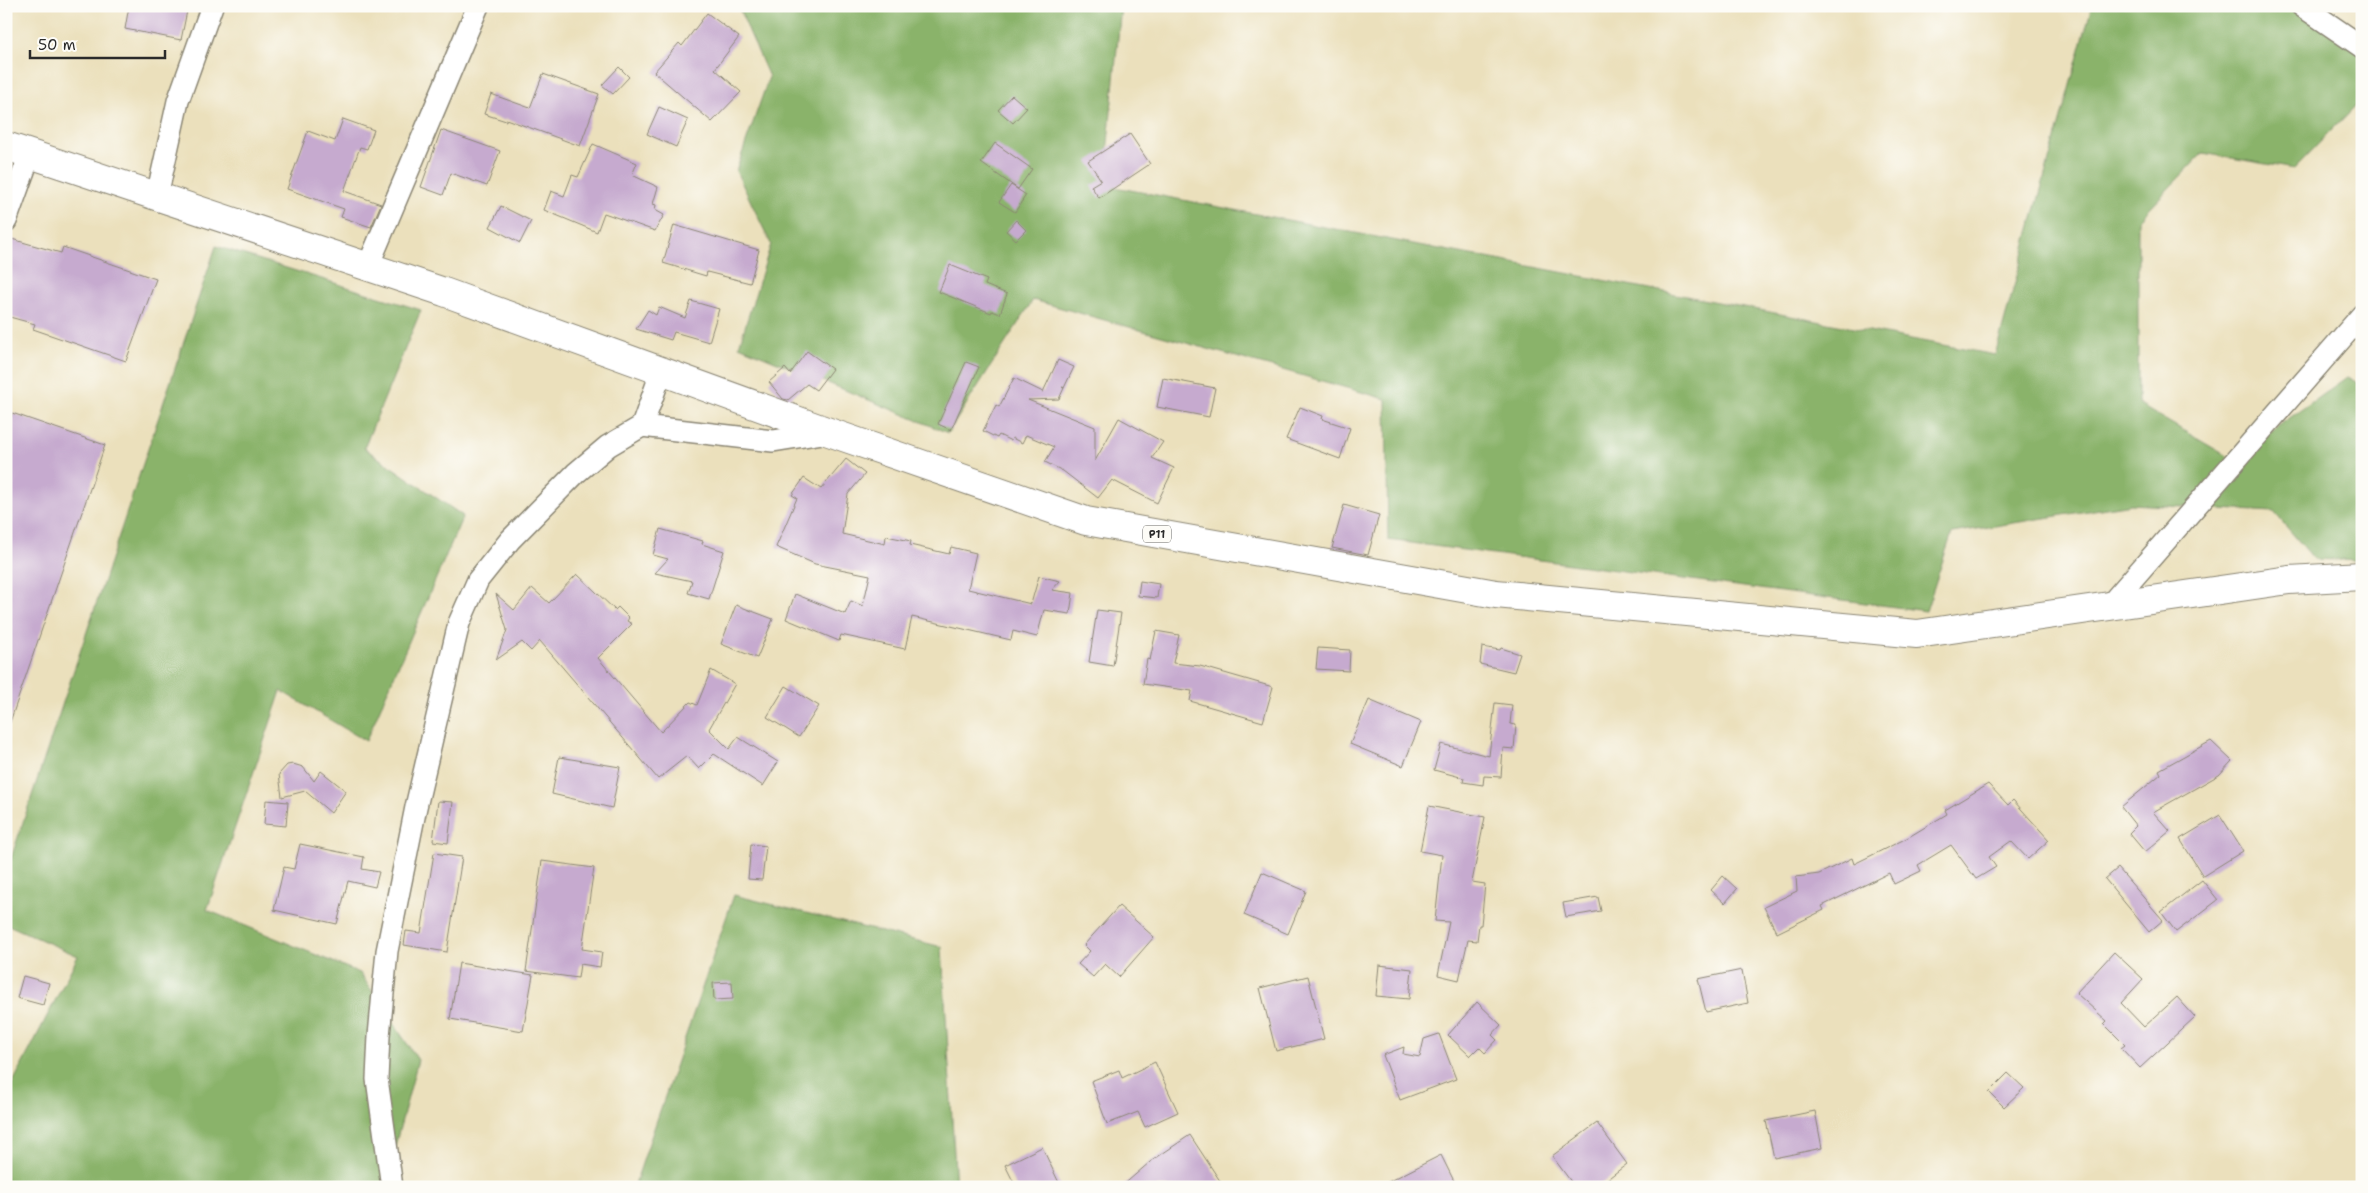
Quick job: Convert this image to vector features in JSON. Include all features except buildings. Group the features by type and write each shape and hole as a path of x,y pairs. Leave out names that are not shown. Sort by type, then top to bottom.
{"main road":[{"name":"P11","path":"18,150 368,266 662,370 828,432 1086,521 1496,594 1917,634 2289,580 2362,576"}],"street":[{"path":"157,196 178,101 212,6"},
{"path":"368,266 478,6"},
{"path":"2302,6 2362,47"},
{"path":"6,221 18,150"},
{"path":"2109,606 2362,315"},
{"path":"642,426 662,370"},
{"path":"392,1187 377,1079 387,951 416,807 459,623 478,580 510,540 576,472 608,446 642,426 773,441 828,432"}],"green space":[{"path":"738,6 1121,6 1104,185 1995,355 2092,6 2320,6 2362,39 2362,99 2294,169 2203,153 2138,220 2138,404 2232,459 2347,377 2362,385 2362,561 2314,559 2274,512 2131,504 1952,533 1926,611 1388,540 1386,399 1033,300 948,433 739,346 771,244 736,171 769,77"},
{"path":"216,246 421,310 364,448 463,516 366,741 281,691 207,910 360,973 418,1060 384,1187 6,1187 6,1096 78,956 6,924 6,873"},
{"path":"734,895 942,947 956,1187 634,1187"}]}
